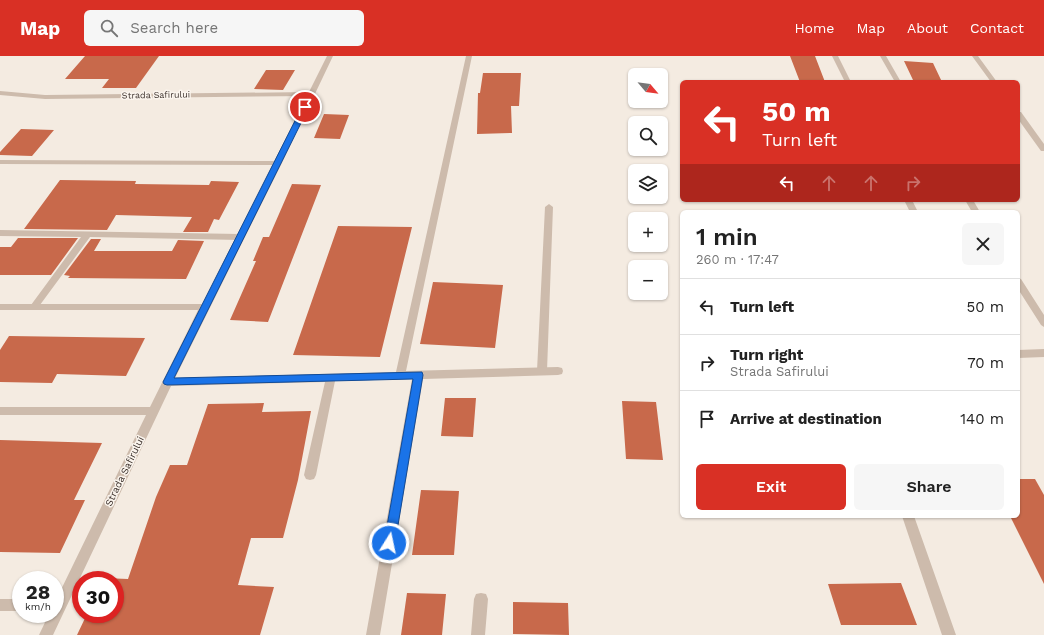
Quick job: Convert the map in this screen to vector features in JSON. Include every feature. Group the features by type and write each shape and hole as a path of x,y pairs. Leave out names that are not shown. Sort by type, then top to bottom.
{"street":[{"name":"Strada Safirului","path":"64,592 204,307 278,163 330,56"},
{"path":"400,375 456,109 469,56"},
{"path":"835,56 847,80"},
{"path":"883,56 897,80"},
{"path":"975,56 993,80"},
{"name":"Strada Safirului","path":"0,93 45,96 312,94"},
{"path":"1020,117 1044,149"},
{"path":"0,162 278,163"},
{"path":"542,371 549,207"},
{"path":"0,233 240,237"},
{"path":"34,307 87,235"},
{"path":"1020,284 1044,323"},
{"path":"0,307 204,307"},
{"path":"1020,354 1044,353"},
{"path":"167,382 558,371"},
{"path":"373,635 418,375"},
{"path":"310,475 331,377"},
{"path":"0,411 153,411"},
{"path":"909,518 949,635"},
{"path":"478,635 481,599"},
{"path":"0,605 12,605"},
{"name":"Strada Safirului","path":"46,635 51,623"}],"building":[{"path":"85,56 159,56 136,88 102,88 109,79 65,79"},
{"path":"790,56 815,56 824,80 799,80"},
{"path":"904,61 933,63 941,80 913,80"},
{"path":"266,70 295,70 283,90 254,89"},
{"path":"483,73 521,73 519,106 511,106 512,133 477,134 478,93 480,93"},
{"path":"324,114 349,115 340,139 314,138"},
{"path":"21,129 54,130 32,156 0,155 0,152"},
{"path":"60,180 136,181 135,184 209,185 211,181 239,182 219,220 214,219 208,232 183,232 192,217 116,215 107,230 24,229"},
{"path":"292,184 321,185 268,322 230,320 256,261 253,261 263,237 269,237"},
{"path":"338,226 412,227 380,357 293,355"},
{"path":"18,238 78,238 51,275 0,275 0,247 11,247"},
{"path":"91,239 101,239 94,251 172,251 178,240 204,241 186,279 68,278 70,276 64,275"},
{"path":"433,282 503,285 495,348 420,344"},
{"path":"9,336 145,338 126,376 57,374 52,383 0,382 0,350"},
{"path":"445,398 476,398 473,437 441,436"},
{"path":"622,401 656,402 663,460 626,459"},
{"path":"264,403 262,412 311,411 298,480 283,538 251,538 238,585 274,587 260,635 77,635 83,623 124,623 124,579 128,579 156,497 170,465 187,465 208,404"},
{"path":"0,440 102,443 74,500 85,500 60,553 0,552"},
{"path":"1020,479 1035,479 1044,495 1044,584 1011,518 1020,518"},
{"path":"421,490 459,491 454,555 412,555"},
{"path":"901,583 917,625 841,625 828,584"},
{"path":"407,593 446,594 442,635 401,635"},
{"path":"513,602 568,603 569,635 513,634"}],"route":[{"path":"305,107 167,382 418,375 389,543"}]}
